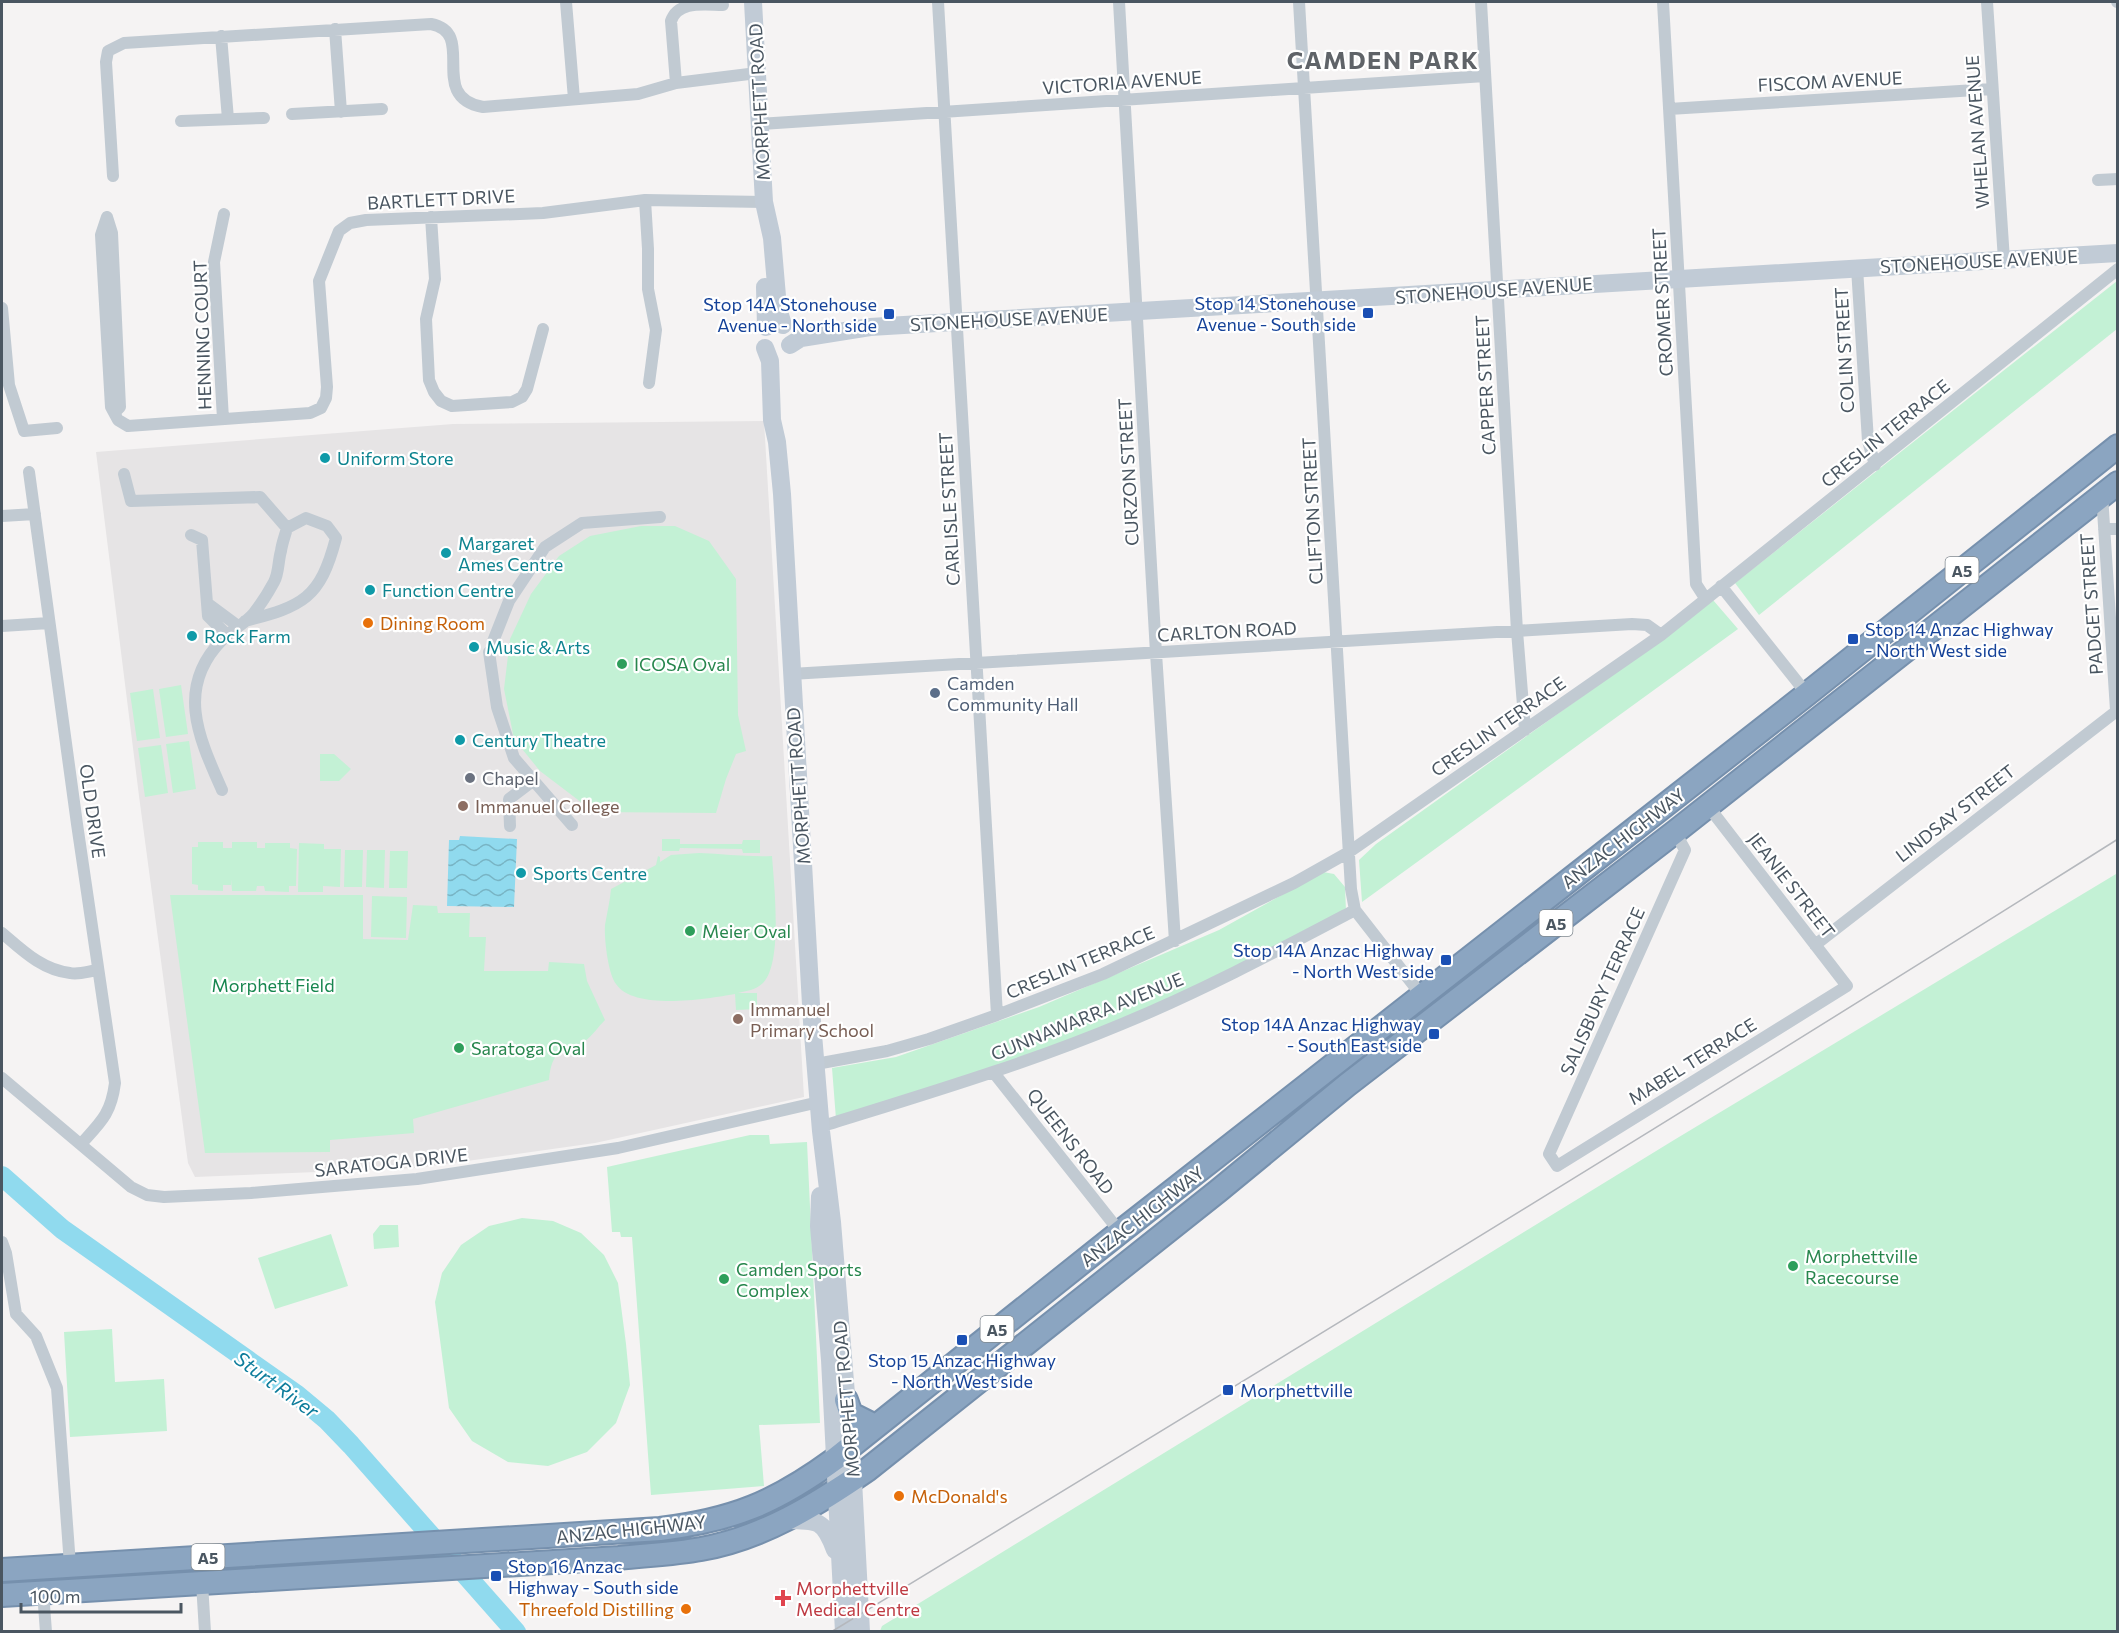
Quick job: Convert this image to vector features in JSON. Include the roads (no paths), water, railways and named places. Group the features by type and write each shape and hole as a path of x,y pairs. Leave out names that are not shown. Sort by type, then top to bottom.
{"highway":[{"name":"ANZAC HIGHWAY","path":"2,1570 616,1533 699,1524 765,1503 818,1471 1754,736 2117,447"},
{"name":"ANZAC HIGHWAY","path":"2,1595 619,1558 701,1549 748,1537 787,1520 844,1485 1243,1171 1356,1078 1675,832 2110,489"},
{"path":"1754,736 1762,749 1776,751"},
{"path":"1724,759 1744,756 1752,762 1754,769"},
{"path":"1501,934 1506,945 1513,949 1525,946"},
{"path":"1469,959 1493,954 1498,955 1503,963"},
{"path":"1207,1164 1208,1175 1216,1180 1225,1179 1243,1171"},
{"path":"1161,1200 1172,1196 1186,1196 1197,1207"},
{"path":"846,1400 851,1414 875,1426"},
{"path":"616,1533 619,1558"},
{"path":"212,1557 218,1570 227,1581"},
{"path":"139,1561 162,1569 191,1567 202,1582"}],"street":[{"path":"566,2 574,99"},
{"name":"MORPHETT ROAD","path":"753,2 764,202 772,238 778,326"},
{"name":"CARLISLE STREET","path":"938,2 997,1015"},
{"name":"CURZON STREET","path":"1119,2 1156,653 1176,941"},
{"name":"CLIFTON STREET","path":"1299,2 1351,889 1355,909 1422,996"},
{"name":"CAPPER STREET","path":"1481,2 1517,631 1525,730"},
{"name":"CROMER STREET","path":"1663,2 1696,584 1705,598"},
{"name":"WHELAN AVENUE","path":"1987,2 2004,260"},
{"path":"676,83 671,21 674,13 682,6 723,5"},
{"path":"113,176 106,62 108,51 124,43 431,24 441,26 448,33 452,44 456,90 460,98 469,104 483,106 638,94 676,83 757,73"},
{"path":"335,29 341,112"},
{"path":"221,36 228,119"},
{"name":"VICTORIA AVENUE","path":"760,124 1485,76"},
{"name":"FISCOM AVENUE","path":"1669,108 1992,90"},
{"path":"292,114 382,109"},
{"path":"181,121 264,118"},
{"path":"2098,180 2118,179"},
{"path":"645,200 648,290 656,330 649,383"},
{"name":"BARTLETT DRIVE","path":"115,412 117,420 128,426 310,413 321,408 326,398 327,387 319,280 339,231 350,223 366,220 543,213 645,200 764,202"},
{"name":"HENNING COURT","path":"223,419 214,262 224,214"},
{"path":"107,217 112,233 120,407 115,412 111,407 101,235 107,217"},
{"path":"431,217 435,279 426,320 429,380 434,392 441,400 452,406 512,402 522,397 527,389 543,329"},
{"name":"STONEHOUSE AVENUE","path":"787,349 801,338 870,327 2118,253"},
{"name":"COLIN STREET","path":"1857,268 1868,441 1875,465"},
{"name":"CRESLIN TERRACE","path":"816,1064 887,1051 928,1039 1103,974 1301,880 1349,852 1661,635 2118,269"},
{"path":"2,308 5,385 24,431 57,428"},
{"name":"STONEHOUSE AVENUE","path":"778,326 846,324 870,327"},
{"path":"778,326 791,333 787,349 775,354 765,348 761,338 778,326"},
{"name":"MORPHETT ROAD","path":"765,348 770,361 772,420 777,442 819,1102 819,1226 830,1360 861,1632"},
{"name":"MORPHETT ROAD","path":"777,442 782,419 780,366 787,349"},
{"name":"OLD DRIVE","path":"29,472 115,1083 107,1115 81,1144"},
{"path":"124,474 131,501 260,497 287,528"},
{"name":"PADGET STREET","path":"2110,489 2104,529 2117,710"},
{"path":"2,516 35,514"},
{"path":"572,825 514,758 497,707 491,648 509,601 545,548 582,523 660,517"},
{"path":"207,603 242,624 292,608 308,596 319,583 336,538 327,526 306,518 287,528 276,579 253,615 242,624 227,635 202,667 195,691 195,716 201,742 222,790"},
{"path":"2104,529 2118,528"},
{"path":"191,535 202,540 208,616 227,635"},
{"path":"1721,585 1807,694"},
{"path":"2,626 50,623"},
{"name":"CARLTON ROAD","path":"791,674 1647,625 1661,635"},
{"name":"LINDSAY STREET","path":"1815,945 2117,710"},
{"path":"510,826 509,799 534,780"},
{"name":"JEANIE STREET","path":"1708,806 1847,986"},
{"name":"SALISBURY TERRACE","path":"1557,1166 1549,1154 1685,850 1675,832"},
{"name":"GUNNAWARRA AVENUE","path":"820,1129 994,1073 1123,1024 1264,958 1355,909"},
{"path":"2,933 29,956 48,968 72,974 98,970"},
{"name":"MABEL TERRACE","path":"1557,1166 1847,986"},
{"name":"QUEENS ROAD","path":"994,1073 1120,1232"},
{"name":"SARATOGA DRIVE","path":"2,1078 131,1187 147,1195 164,1197 251,1193 406,1180 552,1159 618,1148 819,1102"},
{"name":"MORPHETT ROAD","path":"820,1129 832,1222 846,1400 842,1452"},
{"path":"4,1247 16,1314 36,1336 57,1388 70,1565"},
{"name":"MORPHETT ROAD","path":"844,1485 841,1566 844,1632"},
{"path":"787,1520 804,1520 820,1524 828,1531 841,1566"},
{"path":"202,1582 205,1632"},
{"path":"43,1592 46,1632"}],"water":[{"path":"460,836 517,839 514,907 447,906 449,840 459,840"}],"waterway":[{"name":"Sturt River","path":"2,1176 62,1229 297,1395 327,1420 516,1632"}],"tram line":[{"path":"831,1632 1637,1139 2118,839"}],"place":[{"name":"Stop 14 Stonehouse Avenue - South side","path":"1368,313"},
{"name":"Stop 14A Stonehouse Avenue - North side","path":"889,314"},
{"name":"Uniform Store","path":"325,458"},
{"name":"Margaret Ames Centre","path":"446,553"},
{"name":"Function Centre","path":"370,590"},
{"name":"Dining Room","path":"368,623"},
{"name":"Rock Farm","path":"192,636"},
{"name":"Stop 14 Anzac Highway - North West side","path":"1853,639"},
{"name":"Music & Arts","path":"474,647"},
{"name":"ICOSA Oval","path":"622,664"},
{"name":"Camden Community Hall","path":"935,693"},
{"name":"Century Theatre","path":"460,740"},
{"name":"Chapel","path":"470,778"},
{"name":"Immanuel College","path":"463,806"},
{"name":"Sports Centre","path":"521,873"},
{"name":"Meier Oval","path":"690,931"},
{"name":"Stop 14A Anzac Highway - North West side","path":"1446,960"},
{"name":"Immanuel Primary School","path":"738,1019"},
{"name":"Stop 14A Anzac Highway - South East side","path":"1434,1034"},
{"name":"Saratoga Oval","path":"459,1048"},
{"name":"Morphettville Racecourse","path":"1793,1266"},
{"name":"Camden Sports Complex","path":"724,1279"},
{"name":"Stop 15 Anzac Highway - North West side","path":"962,1340"},
{"name":"Morphettville","path":"1228,1390"},
{"name":"McDonald's","path":"899,1496"},
{"name":"Stop 16 Anzac Highway - South side","path":"496,1576"},
{"name":"Morphettville Medical Centre","path":"783,1598"},
{"name":"Threefold Distilling","path":"686,1609"}],"district":[{"name":"CAMDEN PARK","path":"1383,59"}],"park label":[{"name":"Morphett Field","path":"273,985"}]}
